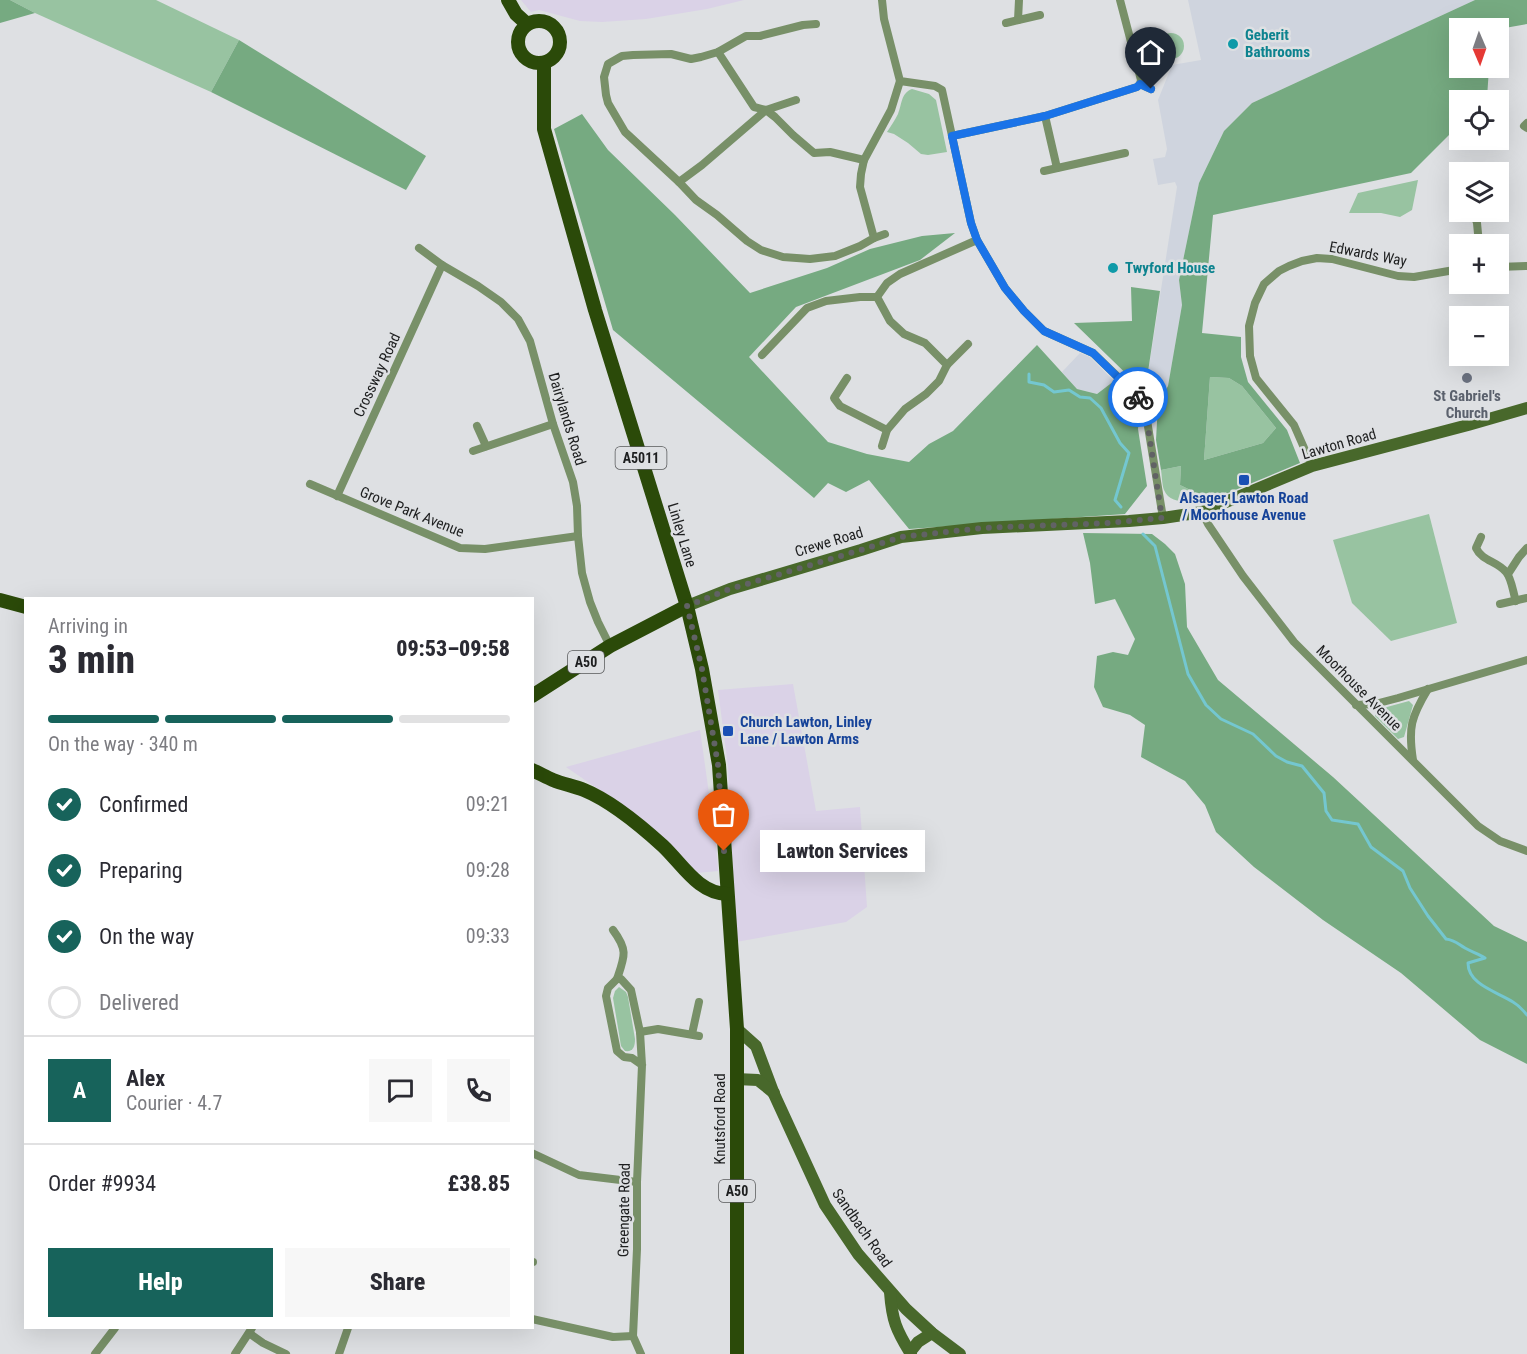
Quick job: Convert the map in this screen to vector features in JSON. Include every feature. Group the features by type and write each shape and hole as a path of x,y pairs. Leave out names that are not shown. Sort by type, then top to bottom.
{"main road":[{"path":"508,0 516,14 527,24"},
{"path":"541,21 554,27 560,39 558,52 554,57 544,63 525,59 518,48 519,35 527,24 541,21"},
{"name":"Linley Lane","path":"544,63 544,129 595,310 687,606 702,669 718,765 737,1029"},
{"name":"Lawton Road","path":"1162,518 1202,512 1312,466 1527,408"},
{"name":"Crewe Road","path":"534,695 610,646 687,606 730,589 901,537 982,528 1108,523 1162,518"},
{"path":"0,600 24,606"},
{"path":"534,771 550,779 585,790 607,803 662,846 705,889 717,894 728,894"},
{"name":"Knutsford Road","path":"737,1029 737,1354"},
{"name":"Sandbach Road","path":"737,1029 756,1046 774,1094 825,1205 858,1254 890,1292 932,1333 960,1354"},
{"path":"736,1079 758,1080 774,1094"},
{"path":"890,1292 891,1310 896,1330 910,1353 918,1342 932,1333"}],"street":[{"path":"874,238 860,187 864,160 891,110 900,81 884,19 882,0"},
{"path":"1018,20 1019,0"},
{"path":"952,136 1045,116 1137,87 1141,80 1120,0"},
{"path":"1006,23 1040,15"},
{"path":"816,24 760,36 746,36 718,52 691,58 671,54 622,57 608,64 603,77 606,95 625,132 696,200 761,250 783,257 810,259 835,256 885,234"},
{"path":"718,52 754,107 766,110 814,153 830,152 864,160"},
{"path":"900,81 935,86 942,90 971,223 977,240 1005,288 1044,331 1093,353 1144,402 1162,518"},
{"path":"1140,84 1151,89"},
{"path":"679,182 766,110 796,100"},
{"path":"1045,116 1057,168"},
{"path":"1527,123 1524,126 1527,128"},
{"path":"1044,171 1125,153"},
{"path":"877,297 887,282 900,274 977,240"},
{"name":"Dairylands Road","path":"419,248 501,302 518,319 530,341 553,424 573,483 582,573 590,602 610,646"},
{"name":"Edwards Way","path":"1312,466 1294,425 1256,378 1250,356 1249,326 1255,303 1264,284 1288,266 1317,258 1332,259 1398,276 1414,277 1449,271"},
{"name":"Crossway Road","path":"337,496 442,265"},
{"path":"1509,267 1527,266"},
{"path":"762,355 807,308 826,301 877,297"},
{"path":"877,297 890,321 904,334 925,342 947,365"},
{"path":"882,446 888,430 905,409 939,381 947,365 968,344"},
{"path":"847,378 834,398 840,406 888,430"},
{"path":"473,451 553,424"},
{"path":"477,426 486,446"},
{"name":"Grove Park Avenue","path":"310,484 460,548 484,549 578,536"},
{"name":"Moorhouse Avenue","path":"1202,512 1244,576 1294,642 1478,826 1500,841 1527,851"},
{"path":"1481,537 1476,548 1479,555 1501,567 1508,574 1516,601"},
{"path":"1508,574 1527,548"},
{"path":"1500,604 1527,598"},
{"path":"1356,705 1375,704 1527,660"},
{"path":"1413,761 1410,740 1412,723 1428,690"},
{"path":"613,930 622,942 624,950 624,960 617,979 608,988 606,996 617,1051 624,1057 632,1058 642,1065"},
{"name":"Greengate Road","path":"617,979 631,990 640,1032 642,1065 633,1336 641,1354"},
{"path":"640,1032 658,1029 695,1035 699,1002"},
{"path":"534,1154 579,1175 637,1182"},
{"path":"534,1319 613,1337 633,1336"},
{"path":"95,1354 114,1329"},
{"path":"339,1354 348,1329"},
{"path":"235,1354 251,1330 263,1343 286,1354"}],"shaded area":[{"path":"521,0 744,0 646,19 602,22 580,21 539,10 531,12"},
{"path":"1188,0 1475,0 1252,103 1224,131 1199,183 1179,280 1182,305 1168,386 1158,404 1145,392 1177,187 1175,182 1158,185 1153,159 1165,157 1167,149 1158,100 1172,65 1201,60"},
{"path":"1080,353 1090,357 1114,381 1097,394 1077,389 1062,372"},
{"path":"793,684 816,811 860,807 867,907 846,922 736,942 728,767 718,690"},
{"path":"700,730 718,871 697,873 636,815 566,767"}],"green space":[{"path":"0,0 10,0 35,13 0,23"},
{"path":"10,0 156,0 239,40 211,92"},
{"path":"1475,0 1527,0 1527,24 1509,27 1509,18 1449,18 1449,78 1488,78 1488,90 1449,90 1449,135 1411,173 1213,215 1202,333 1241,337 1241,357 1248,382 1287,430 1300,463 1211,500 1180,485 1181,466 1161,470 1156,440 1158,404 1168,386 1182,305 1179,280 1199,183 1224,131 1252,103","holes":["1210,377 1229,378 1242,386 1276,428 1263,443 1204,460"]},
{"path":"1171,33 1180,37 1184,46 1180,55 1171,59 1162,55 1158,46 1162,37"},
{"path":"239,40 426,156 406,190 211,92"},
{"path":"912,89 929,94 936,100 947,152 921,154 908,143 887,132 898,114 904,96"},
{"path":"582,114 608,150 750,293 827,268 870,249 922,236 955,233 920,260 796,307 749,357 828,442 867,454 909,462 929,444 953,431 1037,345 1077,389 1097,394 1114,381 1141,401 1138,429 1147,486 1125,514 909,529 869,480 846,492 828,483 814,498 613,330 554,129"},
{"path":"1418,180 1412,210 1400,217 1381,213 1349,213 1358,193"},
{"path":"1131,287 1160,291 1145,392 1074,323 1132,321"},
{"path":"1210,377 1229,378 1242,386 1276,428 1263,443 1204,460"},
{"path":"1181,466 1180,485 1211,500 1185,502 1172,499 1167,495 1163,488 1161,470"},
{"path":"1429,514 1457,623 1391,641 1352,603 1333,540"},
{"path":"1083,533 1152,534 1165,544 1175,554 1185,584 1187,627 1218,680 1333,777 1494,926 1527,942 1527,1064 1480,1040 1401,973 1323,920 1254,867 1216,832 1205,805 1185,781 1141,757 1145,725 1130,715 1103,707 1094,687 1097,656 1113,652 1128,655 1135,639 1115,599 1095,604 1090,563"},
{"path":"1409,701 1413,705 1404,737 1398,739 1375,716 1376,710"},
{"path":"619,987 626,992 628,997 635,1039 635,1044 630,1051 625,1051 621,1046 613,998"}],"waterway":[{"path":"1029,374 1029,382 1044,385 1054,392 1069,390 1080,397 1090,398 1101,408 1120,443 1129,453 1115,500 1121,507"},
{"path":"1143,534 1155,546 1188,674 1206,705 1221,719 1253,734 1276,756 1302,766 1324,793 1326,811 1332,820 1358,824 1371,847 1403,871 1410,888 1446,939 1485,958 1468,963 1473,977 1485,987 1515,1003 1527,1015"}],"way so far":[{"path":"724,851 718,765 702,669 687,606 730,589 901,537 982,528 1108,523 1162,518 1144,402 1138,397"}],"place":[{"name":"Geberit Bathrooms","path":"1233,44"},
{"name":"Twyford House","path":"1113,268"},
{"name":"St Gabriel's Church","path":"1467,378"},
{"name":"Alsager, Lawton Road / Moorhouse Avenue","path":"1244,480"},
{"name":"Church Lawton, Linley Lane / Lawton Arms","path":"728,731"},
{"name":"Lawton Services","path":"724,851"}],"route":[{"path":"1138,397 1093,353 1044,331 1005,288 977,240 971,223 952,136 1045,116 1137,87 1140,84 1151,89"}]}
